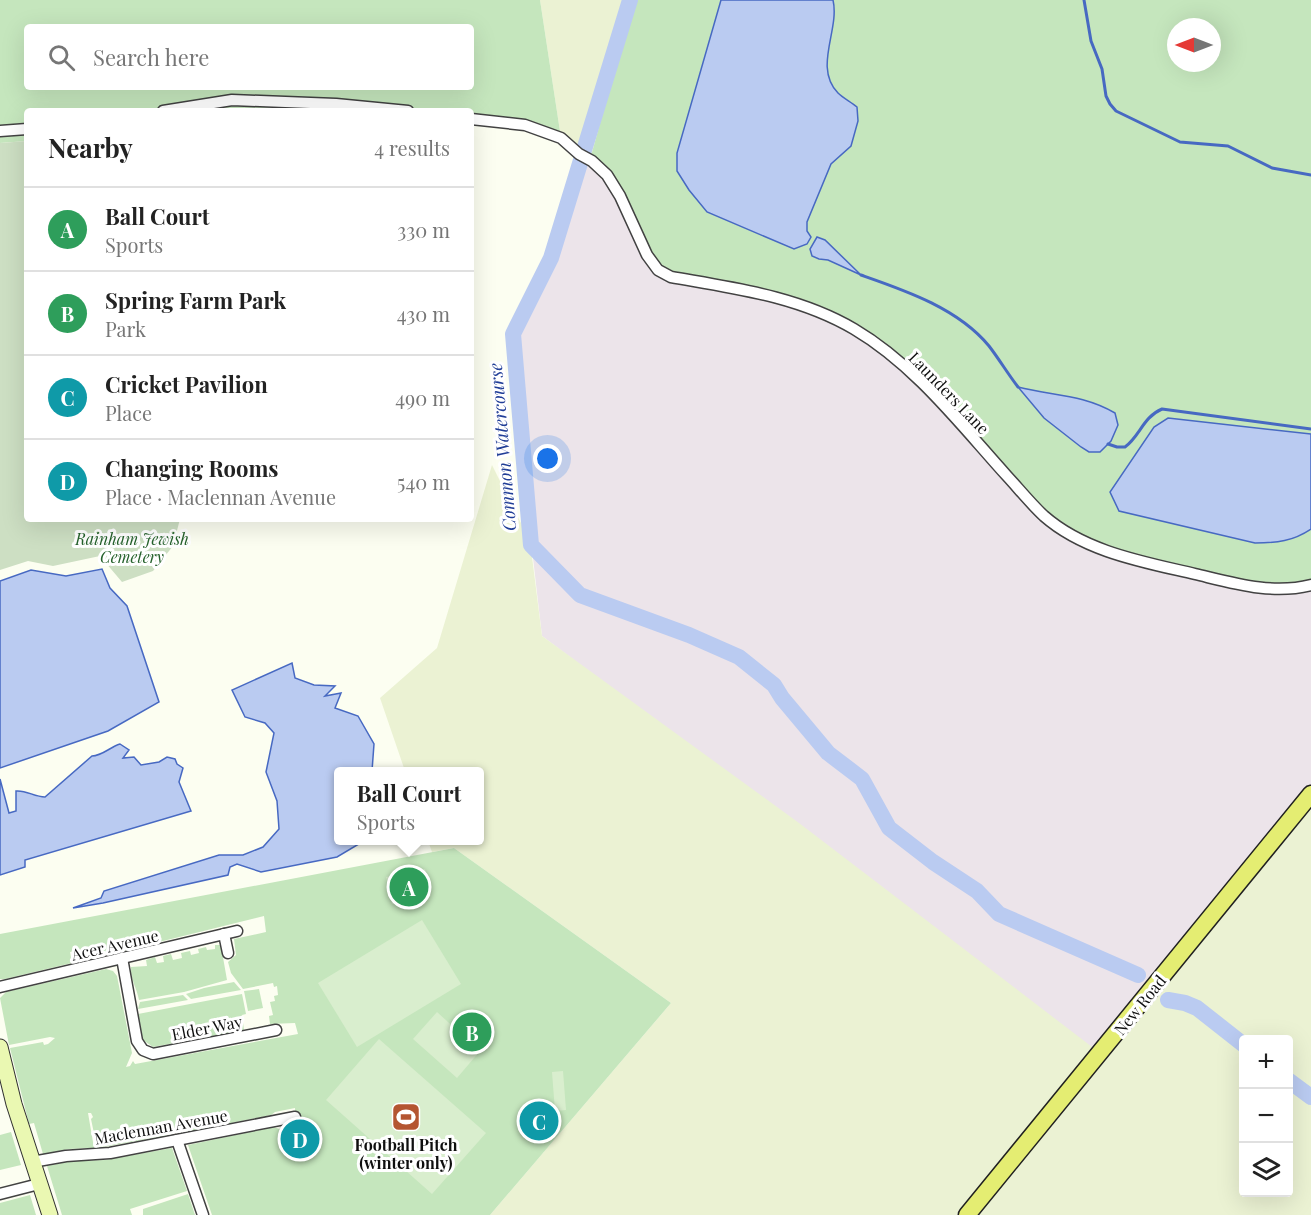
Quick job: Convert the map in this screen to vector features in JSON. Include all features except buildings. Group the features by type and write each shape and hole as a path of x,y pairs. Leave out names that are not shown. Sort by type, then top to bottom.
{"main road":[{"name":"New Road","path":"967,1215 1311,794"}],"street":[{"path":"182,108 232,100 377,108"},
{"name":"Launders Lane","path":"474,118 525,125 561,138 579,154 592,161 620,196 647,255 658,270 671,277 785,299 822,312 855,329 902,364 930,391 1045,516 1077,537 1125,558 1246,586 1275,590 1296,589 1311,585"},
{"path":"0,131 24,129"},
{"name":"Acer Avenue","path":"0,987 237,931"},
{"path":"224,934 228,952"},
{"name":"Elder Way","path":"122,958 137,1041 143,1050 153,1054 276,1030"},
{"path":"0,1047 14,1104 50,1215"},
{"name":"Maclennan Avenue","path":"32,1162 66,1156 110,1153 295,1117"},
{"path":"177,1140 203,1215"},
{"path":"0,1194 39,1184"}],"shaded area":[{"path":"591,156 607,175 642,231 647,255 822,312 1311,585 1311,794 1100,1054 542,636 507,333 526,308 551,258"}],"green space":[{"path":"0,0 540,0 561,138 474,120 474,108 24,108 24,141 0,143"},
{"path":"540,0 634,0 591,156 561,138"},
{"path":"634,0 1311,0 1311,585 1275,590 1125,558 1045,516 902,364 822,312 671,277 647,255 642,230 607,175 591,156"},
{"name":"Rainham Jewish Cemetery","path":"24,141 24,522 179,522 173,546 153,571 122,582 100,556 53,566 28,561 0,570 0,143"},
{"path":"492,465 530,541 542,636 799,823 1100,1053 1311,794 1311,1215 490,1215 671,1003 454,848 432,852 429,845 484,845 484,767 404,767 380,698 437,648"},
{"path":"454,848 671,1003 490,1215 212,1215 188,1145 274,1127 279,1129 294,1126 295,1108 187,1132 183,1130 166,1133 166,1136 97,1148 91,1119 93,1117 91,1113 88,1113 94,1148 69,1149 43,1154 34,1123 29,1124 10,1048 43,1042 44,1045 55,1038 9,1045 0,998 6,992 106,969 113,971 117,976 132,1053 126,1067 130,1066 133,1061 135,1064 298,1034 295,1023 270,1024 269,1016 273,1015 270,1002 275,1001 274,996 278,995 277,986 274,987 273,983 243,989 231,973 228,962 236,955 234,939 266,932 264,916 78,962 76,951 70,952 72,963 5,979 0,979 0,934"},
{"path":"425,869 431,896 392,904 386,877"},
{"path":"422,920 461,984 357,1047 318,983"},
{"path":"215,945 221,946 227,980 184,992 139,1000 131,967 147,966 146,960 155,957 157,963 164,962 163,956 171,954 173,960 182,958 181,953 190,951 191,955 199,953 198,949 206,947 207,950 215,949"},
{"path":"234,982 241,990 191,999 186,994 204,988"},
{"path":"259,989 263,1008 248,1011 244,991"},
{"path":"242,994 246,1014 242,1015 244,1030 153,1047 143,1040 138,1014"},
{"path":"183,995 188,1000 138,1009 140,1002"},
{"path":"437,1012 480,1051 457,1078 413,1039"},
{"name":"Football Pitch (winter only)","path":"379,1039 486,1133 432,1194 326,1100"},
{"path":"563,1071 566,1110 555,1111 552,1072"},
{"path":"11,1132 21,1165 0,1170 0,1135"},
{"path":"172,1148 187,1191 130,1209 132,1215 62,1215 47,1166 73,1161 105,1160"},
{"path":"188,1194 195,1215 143,1215 143,1209"},
{"path":"30,1195 36,1215 0,1215 0,1203"}],"water":[{"path":"721,0 833,0 833,24 827,60 828,72 831,83 838,93 857,107 858,121 851,146 831,164 807,222 807,231 811,237 807,244 794,249 707,212 677,171 677,153"},
{"path":"817,237 825,240 861,275 828,260 812,256 810,249"},
{"path":"1018,387 1091,402 1115,413 1118,425 1111,441 1100,452 1089,452 1044,418"},
{"path":"1168,418 1311,434 1311,529 1284,540 1255,543 1119,511 1110,492 1154,427"},
{"path":"102,569 110,588 127,606 159,702 108,731 0,768 0,581 31,570 66,576"},
{"path":"292,663 295,678 314,685 335,686 325,696 341,693 335,708 358,716 374,744 372,767 334,767 334,845 357,845 337,857 261,872 237,864 230,867 228,875 73,908 101,898 104,891 219,855 243,855 263,847 279,829 277,801 266,772 274,733 265,723 245,717 232,690"},
{"path":"120,744 129,750 123,758 134,757 141,765 159,762 167,757 175,759 177,764 183,768 179,782 191,811 25,860 25,867 0,875 0,779 9,813 16,811 16,791 45,797 92,756 99,755"}],"waterway":[{"name":"Common Watercourse","path":"630,0 551,258 513,334 531,545 580,595 689,635 739,657 774,685 782,698 828,753 862,779 889,828 933,862 977,891 999,914 1138,975"},
{"path":"1084,0 1091,41 1102,69 1106,96 1116,111 1180,142 1228,146 1272,168 1311,175"},
{"path":"861,275 930,302 962,321 989,346 1018,387"},
{"path":"1108,444 1125,447 1150,417 1162,409 1311,429"},
{"name":"Common Watercourse","path":"1168,1000 1197,1008 1239,1041"},
{"name":"Common Watercourse","path":"1293,1084 1311,1097"}],"place":[{"name":"Ball Court","path":"409,887"},
{"name":"Spring Farm Park","path":"472,1032"},
{"name":"Football Pitch (winter only)","path":"406,1117"},
{"name":"Cricket Pavilion","path":"539,1121"},
{"name":"Changing Rooms","path":"300,1139"}]}
